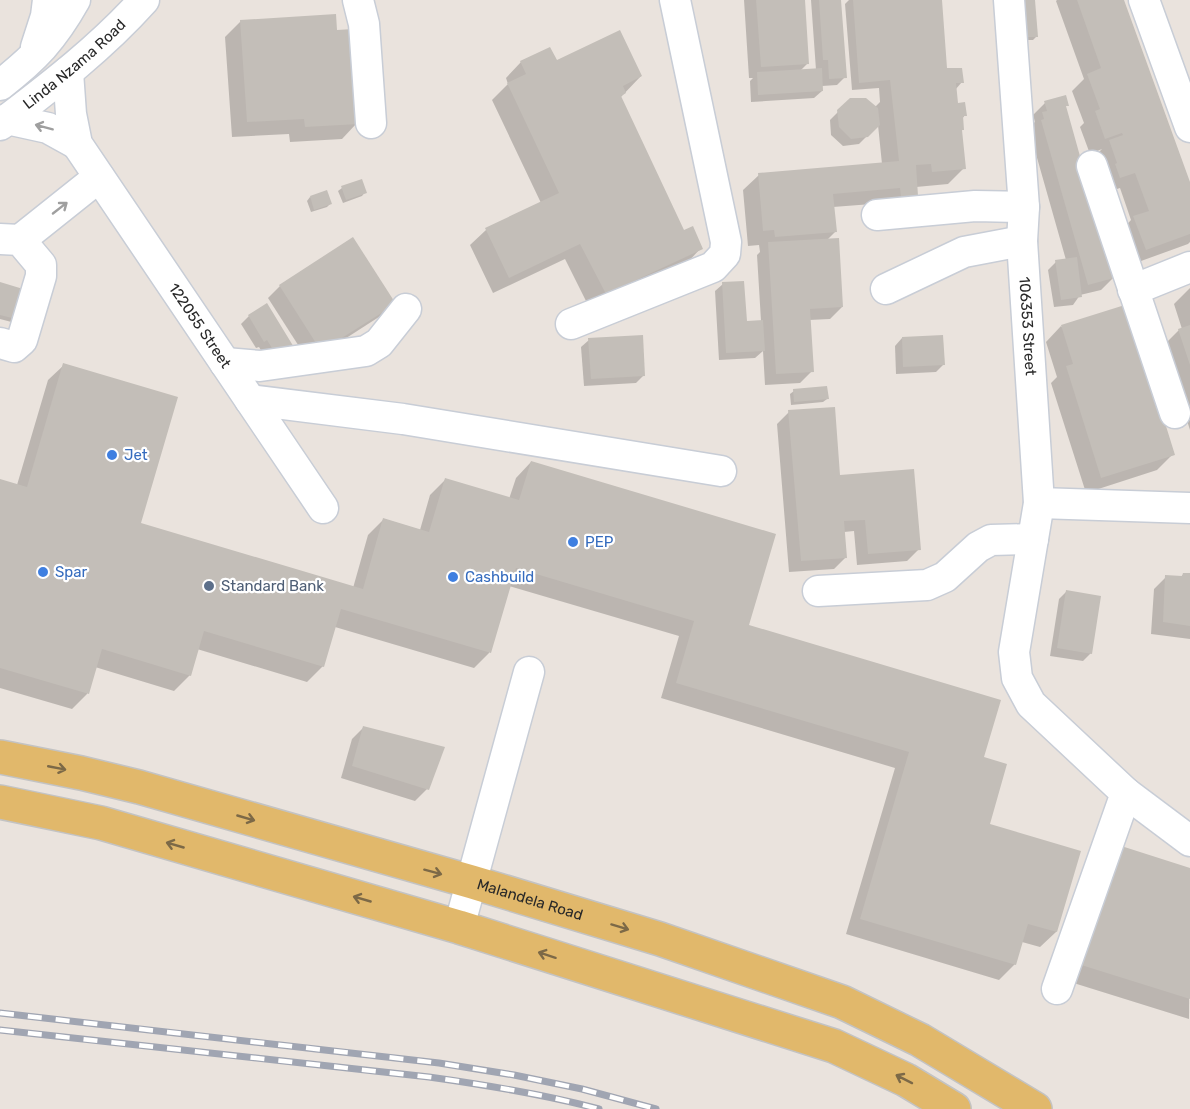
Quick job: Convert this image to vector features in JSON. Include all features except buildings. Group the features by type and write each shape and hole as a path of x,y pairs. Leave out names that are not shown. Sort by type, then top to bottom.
{"main road":[{"name":"Malandela Road","path":"0,757 139,787 472,882 660,939 842,1002 920,1040 1035,1109"},
{"path":"0,802 101,823 459,927 834,1046 906,1080 954,1109"}],"street":[{"path":"28,63 46,16 48,0"},
{"name":"Linda Nzama Road","path":"0,85 28,63 57,31 75,0"},
{"name":"Linda Nzama Road","path":"4,122 108,38 144,0"},
{"path":"358,0 364,24 370,123"},
{"path":"571,324 713,267 725,254 726,242 675,0"},
{"name":"106353 Street","path":"1009,0 1024,207 1022,241 1039,503 1014,652 1017,678 1031,704 1126,792 1190,840"},
{"path":"1144,0 1190,127"},
{"name":"122055 Street","path":"68,72 71,114 77,144 323,508"},
{"name":"122055 Street","path":"4,122 48,128 77,144"},
{"path":"1092,166 1174,413"},
{"path":"0,343 14,347 22,340 41,276 40,265 10,239 99,177"},
{"path":"877,215 975,206 1024,207"},
{"path":"886,289 964,252 1022,241"},
{"path":"1133,290 1190,267"},
{"path":"225,363 260,366 366,351 379,343 406,309"},
{"path":"250,400 403,419 722,471"},
{"path":"1039,503 1190,508"},
{"path":"818,591 927,585 945,577 978,547 991,540 1033,540"},
{"path":"459,927 529,672"},
{"path":"1057,989 1126,792"}],"railway":[{"path":"0,1013 439,1063 582,1089 656,1109"},
{"path":"0,1030 429,1077 514,1090 599,1109"}],"place":[{"name":"Jet","path":"112,455"},
{"name":"PEP","path":"573,542"},
{"name":"Spar","path":"43,572"},
{"name":"Cashbuild","path":"453,577"},
{"name":"Standard Bank","path":"209,586"}]}
